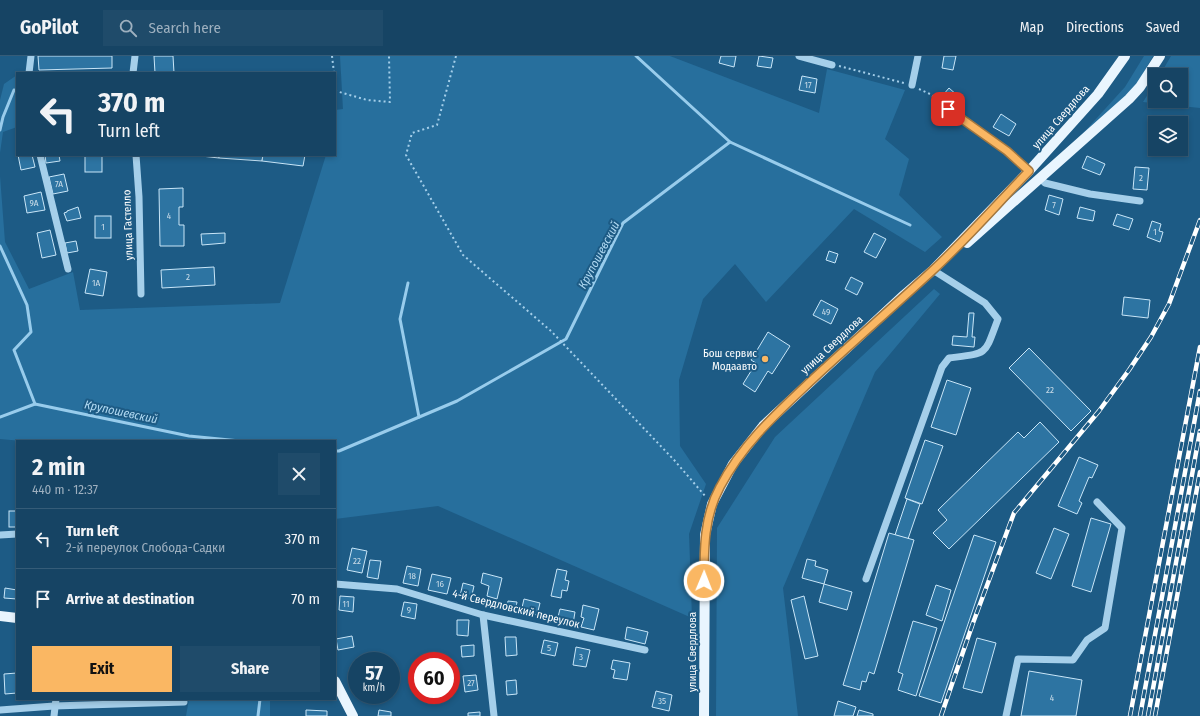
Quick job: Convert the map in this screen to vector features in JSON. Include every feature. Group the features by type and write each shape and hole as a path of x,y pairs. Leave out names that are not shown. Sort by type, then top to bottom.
{"main road":[{"path":"1098,94 1117,56"},
{"name":"улица Свердлова","path":"704,716 704,567 706,535 712,504 733,464 763,426 933,270 1029,171 1098,94 1125,56"},
{"path":"933,270 985,228 1130,99 1140,87 1160,56"},
{"path":"0,616 16,618"},
{"path":"336,683 353,716"}],"street":[{"path":"29,72 31,56"},
{"path":"133,72 135,56"},
{"path":"798,56 832,65"},
{"path":"912,85 918,56"},
{"path":"948,109 1007,151 1029,171"},
{"path":"40,156 68,269"},
{"name":"улица Гастелло","path":"136,156 139,197 141,294"},
{"path":"1040,178 1045,182 1090,194 1140,201"},
{"path":"866,579 942,367 949,358 980,355 987,348 998,319 985,303 933,270"},
{"path":"1006,716 1018,659 1073,660 1087,640 1105,628 1122,528 1097,502"},
{"path":"0,535 16,534"},
{"name":"4-й Свердловский переулок","path":"336,584 397,589 483,615 645,650"},
{"path":"483,615 494,716"},
{"path":"0,710 55,702 184,702"},
{"path":"54,716 55,702"}],"path":[{"path":"332,56 334,72"},
{"path":"336,91 367,100 390,102 389,56"},
{"path":"456,56 437,125 412,132 406,155 463,254 551,331 675,461 712,504"},
{"path":"832,65 912,85 930,94 948,109"}],"shaded area":[{"path":"340,56 670,56 819,113 827,69 905,90 885,139 909,159 899,195 942,237 925,252 854,209 766,302 735,264 703,299 679,380 680,446 706,484 689,534 692,618 438,506 336,519 336,440 16,440 0,439 0,176 5,242 29,289 73,272 80,310 280,303 326,156 336,156 336,110 343,109"},
{"path":"1144,56 1153,56 1134,89 1055,164 1125,87"},
{"path":"1171,56 1200,56 1200,108 1188,107 1188,68 1164,68"},
{"path":"16,76 16,127 3,132 0,153 0,100 4,84"},
{"path":"1148,94 1148,103 1143,102"},
{"path":"934,289 940,294 875,372 783,588 798,716 716,716 717,528 775,437"},
{"path":"189,700 270,700 270,716 186,716"}],"building":[{"path":"38,56 112,56 112,68 39,70"},
{"path":"154,56 173,56 174,72 155,72"},
{"path":"721,56 736,56 734,67 719,63"},
{"path":"759,56 773,58 771,68 757,66"},
{"path":"944,56 956,56 953,70 942,68"},
{"path":"802,76 817,79 815,93 799,90"},
{"path":"949,88 958,96 952,103 943,95"},
{"path":"1001,114 1016,124 1009,136 993,127"},
{"path":"18,156 32,156 35,167 21,170"},
{"path":"45,156 59,156 60,161 46,163"},
{"path":"85,156 102,156 102,172 85,172"},
{"path":"201,156 219,156 219,158"},
{"path":"219,156 263,156 262,161 219,158"},
{"path":"263,156 305,156 303,166 262,161"},
{"path":"1087,156 1105,164 1100,175 1082,168"},
{"path":"1135,167 1149,168 1147,190 1133,189"},
{"path":"64,174 68,191 53,194 49,177"},
{"path":"183,188 183,207 179,207 179,225 184,225 184,246 160,246 159,189"},
{"path":"41,192 45,210 27,213 24,196"},
{"path":"1049,195 1063,199 1059,215 1045,210"},
{"path":"78,207 81,218 67,221 64,213"},
{"path":"1080,207 1095,211 1093,221 1077,218"},
{"path":"1117,214 1133,219 1129,230 1113,225"},
{"path":"95,216 111,216 111,238 95,238"},
{"path":"1152,221 1161,224 1159,231 1163,232 1160,242 1147,237"},
{"path":"50,230 56,255 42,258 37,233"},
{"path":"225,233 225,243 202,245 201,234"},
{"path":"874,233 886,239 876,258 864,252"},
{"path":"76,241 78,251 67,253 65,243"},
{"path":"829,251 838,254 835,263 826,260"},
{"path":"214,267 215,285 162,288 161,270"},
{"path":"90,269 107,272 103,296 85,293"},
{"path":"851,277 863,283 857,295 845,289"},
{"path":"1124,297 1150,300 1148,318 1122,315"},
{"path":"821,300 838,309 831,324 813,315"},
{"path":"969,313 974,313 972,337 975,337 974,347 952,345 953,336 967,337"},
{"path":"768,332 790,346 772,374 768,371 755,392 743,384 756,363 751,360"},
{"path":"1029,348 1091,411 1071,431 1009,368"},
{"path":"947,380 971,388 956,435 931,427"},
{"path":"1040,422 1059,442 949,549 933,533 947,520 938,510 1018,432 1024,438"},
{"path":"925,440 943,446 922,504 905,498"},
{"path":"1079,457 1098,465 1092,478 1089,477 1079,501 1082,503 1077,514 1058,506"},
{"path":"907,499 920,504 908,539 895,535"},
{"path":"9,511 16,511 16,527 9,527"},
{"path":"1091,518 1111,524 1091,592 1072,586"},
{"path":"1054,528 1069,534 1051,579 1036,573"},
{"path":"889,533 914,540 874,674 869,672 866,682 862,681 860,690 843,685"},
{"path":"974,535 996,542 941,703 919,696"},
{"path":"352,548 367,551 362,573 347,570"},
{"path":"807,559 816,561 815,566 828,570 824,584 802,578"},
{"path":"370,560 381,561 378,579 367,577"},
{"path":"407,566 421,569 418,586 403,583"},
{"path":"557,569 567,571 565,580 569,581 567,591 562,590 561,598 551,596"},
{"path":"483,573 502,578 497,599 487,596 489,586 481,583"},
{"path":"432,574 451,578 447,594 428,590"},
{"path":"463,583 474,586 471,599 460,596"},
{"path":"824,584 852,592 847,610 819,602"},
{"path":"936,585 951,590 942,621 926,615"},
{"path":"5,588 16,590 16,599 4,598"},
{"path":"340,596 354,597 353,612 339,610"},
{"path":"804,596 818,656 805,659 791,600"},
{"path":"524,599 540,603 537,615 521,612"},
{"path":"508,601 517,602 515,612 506,610"},
{"path":"404,602 417,604 415,619 401,616"},
{"path":"583,605 599,609 594,630 581,627 584,618 581,617"},
{"path":"560,609 575,612 573,624 557,621"},
{"path":"457,620 469,620 468,636 457,635"},
{"path":"913,621 937,628 916,696 898,690 903,674 898,672"},
{"path":"627,627 648,632 645,644 625,639"},
{"path":"352,636 354,647 338,650 336,639"},
{"path":"505,637 516,637 517,655 506,656"},
{"path":"977,638 996,643 982,693 963,688"},
{"path":"544,640 558,643 555,656 541,653"},
{"path":"474,645 474,656 462,657 461,646"},
{"path":"576,647 590,650 586,667 573,665"},
{"path":"613,660 630,663 627,680 613,678 615,670 611,669"},
{"path":"1029,671 1082,680 1076,716 1021,716"},
{"path":"16,673 16,693 5,694 4,674"},
{"path":"476,675 478,690 465,692 463,676"},
{"path":"516,680 517,694 507,695 506,681"},
{"path":"656,691 672,695 669,711 652,707"},
{"path":"838,701 856,707 853,716 834,716"},
{"path":"306,710 327,711 327,716 306,716"},
{"path":"379,710 391,712 391,716 378,716"},
{"path":"859,710 873,714 873,716 857,716"},
{"path":"480,712 480,716 468,716 468,713"}],"waterway":[{"path":"636,56 730,142"},
{"path":"0,130 3,117 14,90"},
{"name":"Крупошевский","path":"336,451 457,401 566,339 623,223 730,142 910,225"},
{"path":"0,246 27,305 31,332 14,350 35,404"},
{"path":"408,283 400,319 419,417"},
{"name":"Крупошевский","path":"0,417 35,404 189,436 230,440"},
{"path":"258,716 260,700"}],"railway":[{"path":"941,716 973,623 1014,513 1099,411 1151,337 1169,304 1200,220"},
{"path":"1130,716 1200,347"},
{"path":"1140,716 1200,391"},
{"path":"1148,716 1200,431"},
{"path":"1155,716 1200,472"}],"place":[{"name":"Бош сервис Модаавто","path":"765,359"}],"route":[{"path":"704,581 706,535 712,504 719,488 733,464 748,444 773,416 933,270 1029,171 1007,151 948,109"}]}
